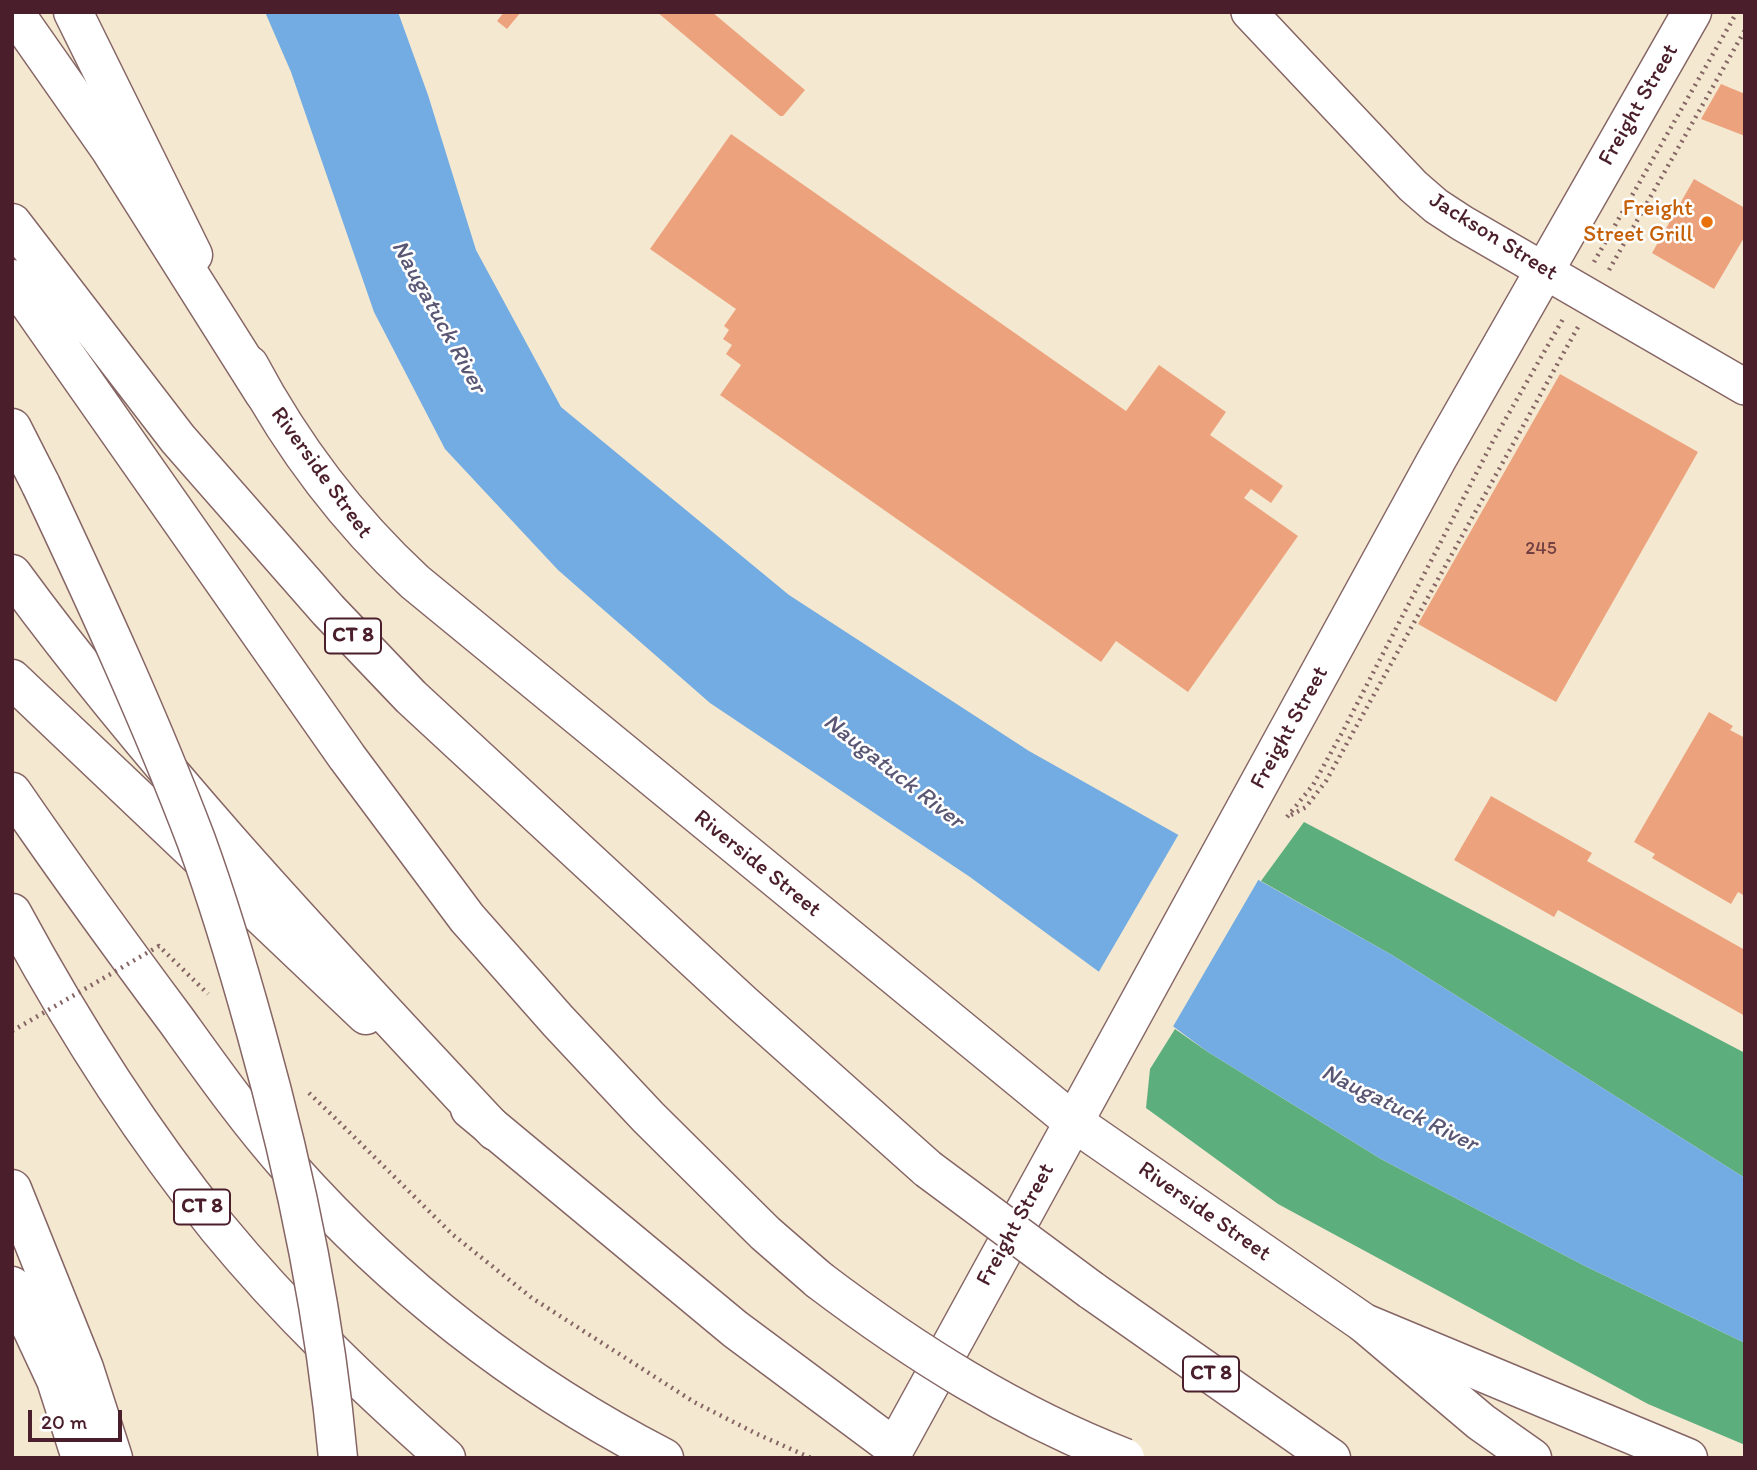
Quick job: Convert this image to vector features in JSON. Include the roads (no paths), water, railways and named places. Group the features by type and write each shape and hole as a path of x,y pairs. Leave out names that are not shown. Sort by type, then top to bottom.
{"main road":[{"path":"14,12 110,149 264,393"},
{"name":"Riverside Street","path":"73,12 264,393 334,497 374,545 415,582 1072,1121 1364,1323 1688,1458"},
{"name":"Freight Street","path":"902,1453 1072,1121 1437,459 1692,12"},
{"name":"CT 8","path":"12,223 178,439 319,600 411,697 743,1004 928,1169 1091,1290 1331,1458"},
{"path":"12,279 362,778 467,918 648,1117 765,1233 819,1280 898,1338 975,1387 1059,1430 1125,1458"},
{"path":"12,428 84,575 162,755 226,927 296,1184 327,1359 338,1458"},
{"path":"12,574 177,784 268,888 495,1131"},
{"path":"12,679 332,984 495,1131 735,1329 902,1453"},
{"path":"12,792 101,919 251,1123 335,1216 381,1260 473,1338 562,1400 664,1458"},
{"name":"CT 8","path":"12,913 112,1082 150,1139 219,1229 291,1311 355,1376 446,1458"},
{"path":"12,1189 80,1356 113,1458"},
{"path":"12,1286 56,1380 81,1458"},
{"path":"1364,1323 1481,1422 1532,1458"}],"street":[{"name":"Jackson Street","path":"1249,12 1413,186 1436,206 1745,387"}],"water":[{"name":"Naugatuck River","path":"265,12 398,12 428,95 476,250 561,407 789,595 1029,751 1392,955 1745,1178 1745,1343 1585,1266 1381,1159 1208,1052 970,877 710,703 558,570 445,449 374,312 291,72"}],"place":[{"name":"Freight Street Grill","path":"1707,222"}]}
